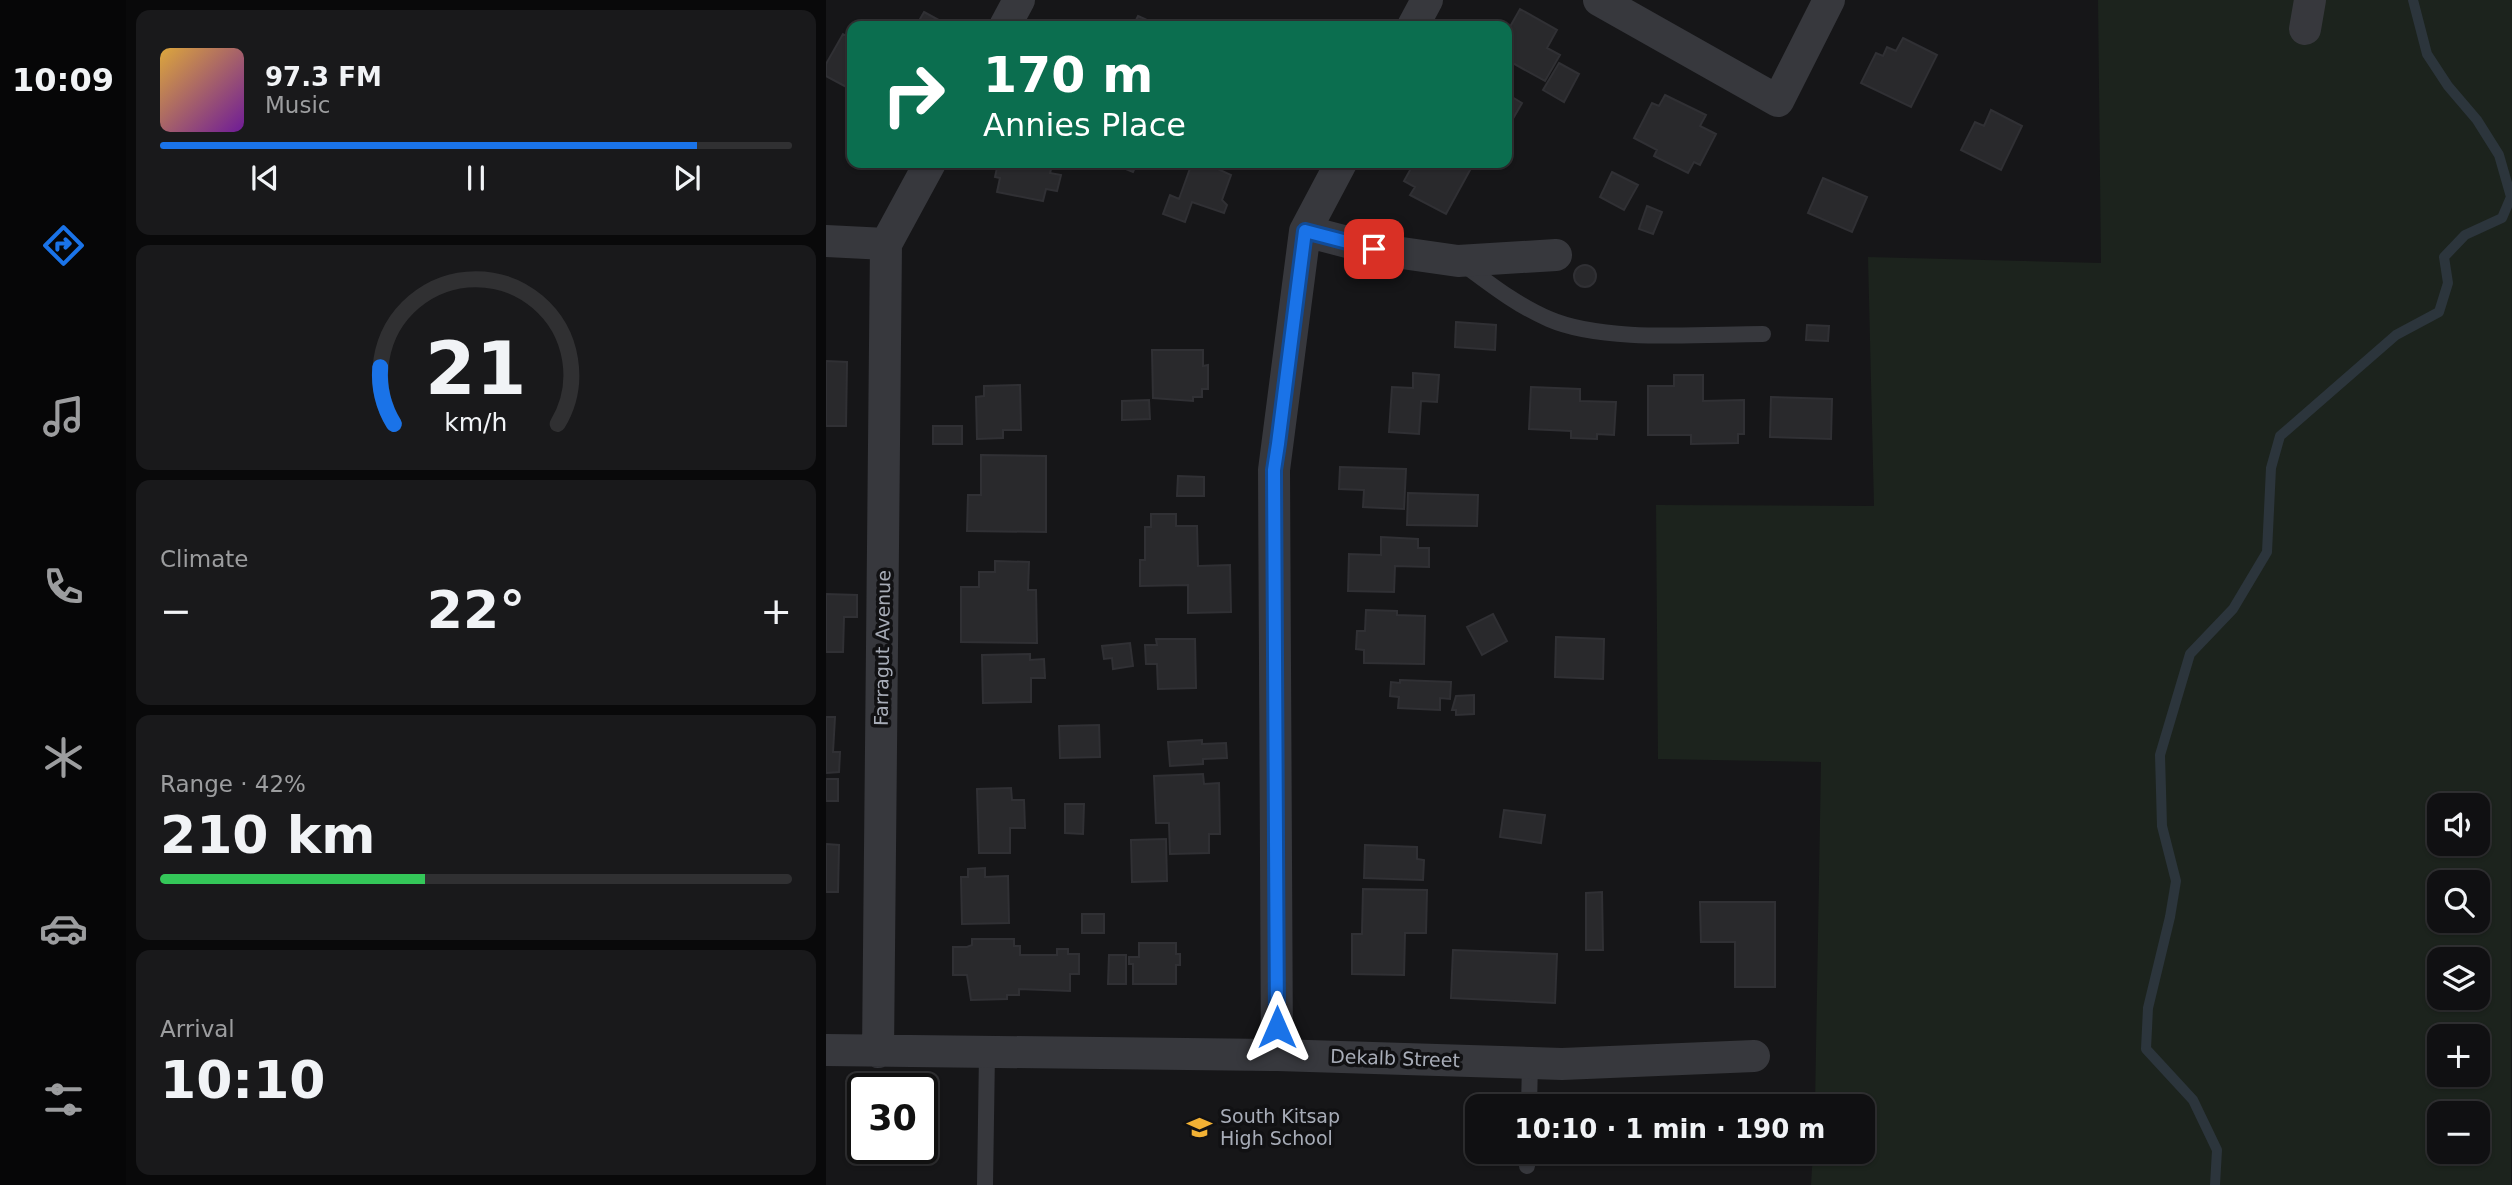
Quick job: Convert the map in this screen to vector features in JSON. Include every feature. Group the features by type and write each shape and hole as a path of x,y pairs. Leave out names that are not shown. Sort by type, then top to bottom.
{"street":[{"path":"1008,21 1019,0"},
{"path":"1416,21 1427,0"},
{"path":"1599,0 1778,101 1829,0"},
{"path":"826,241 886,244 927,168"},
{"path":"1277,1055 1274,470 1305,231 1338,168"},
{"path":"1305,231 1374,249 1458,261 1556,255"},
{"name":"Farragut Avenue","path":"878,1052 886,244"},
{"name":"Dekalb Street","path":"826,1050 1277,1055 1530,1063 1656,1062 1754,1056"}],"lane":[{"path":"1458,261 1551,321 1590,329 1642,334 1763,334"},
{"path":"985,1185 987,1053"},
{"path":"1529,1094 1530,1063"}],"shaded area":[{"path":"2098,0 2512,0 2511,1185 1811,1185 1812,1164 1875,1164 1875,1094 1815,1094 1821,762 1658,759 1656,505 1874,506 1868,257 2101,263"}],"building":[{"path":"1520,9 1557,30 1547,48 1560,55 1545,81 1512,63 1512,23"},
{"path":"924,12 941,21 919,21"},
{"path":"1138,16 1149,21 1136,21"},
{"path":"843,34 847,36 847,87 826,76 826,64"},
{"path":"1903,38 1937,55 1911,107 1861,83 1876,53 1883,56 1887,47 1896,51"},
{"path":"1559,63 1579,74 1564,102 1543,90"},
{"path":"1665,95 1706,115 1700,126 1716,134 1700,165 1694,162 1688,173 1654,156 1657,150 1634,138 1652,103 1659,106"},
{"path":"1512,97 1522,103 1512,120"},
{"path":"1991,110 2022,126 2001,170 1961,150 1975,122 1984,126"},
{"path":"997,168 1051,168 1050,173 1061,175 1057,191 1046,189 1043,201 997,192 1000,178 995,177"},
{"path":"1190,168 1216,168 1231,175 1222,200 1227,205 1224,213 1192,202 1185,222 1163,214 1170,195 1179,199"},
{"path":"1411,168 1470,170 1446,214 1410,195 1415,187 1404,181"},
{"path":"1612,172 1638,185 1624,210 1600,197"},
{"path":"1823,178 1867,197 1852,232 1808,213"},
{"path":"1647,206 1662,212 1653,234 1639,229"},
{"path":"1585,265 1593,268 1596,276 1593,284 1585,287 1577,284 1574,276 1577,268"},
{"path":"1456,322 1496,325 1495,350 1455,347"},
{"path":"1807,325 1829,326 1828,341 1806,340"},
{"path":"1152,350 1203,350 1203,366 1208,365 1208,389 1202,389 1202,397 1193,397 1193,401 1153,398"},
{"path":"826,361 847,362 846,426 826,426"},
{"path":"1413,373 1439,375 1437,402 1421,401 1419,434 1389,432 1392,387 1413,388"},
{"path":"1674,375 1703,375 1703,401 1744,400 1744,434 1738,434 1738,443 1691,444 1691,435 1648,435 1648,386 1674,386"},
{"path":"1020,385 1021,430 1003,430 1003,438 977,439 976,397 984,396 984,386"},
{"path":"1531,387 1580,389 1580,401 1616,402 1614,435 1597,434 1597,439 1571,438 1571,431 1529,429"},
{"path":"1771,397 1832,399 1831,439 1770,437"},
{"path":"1149,400 1150,419 1122,420 1122,401"},
{"path":"933,426 962,426 962,444 933,444"},
{"path":"981,455 1046,456 1046,532 967,531 968,495 981,495"},
{"path":"1340,467 1406,469 1404,509 1363,507 1364,490 1339,489"},
{"path":"1178,476 1204,477 1204,496 1177,496"},
{"path":"1408,493 1478,495 1477,526 1407,525"},
{"path":"1151,514 1176,514 1176,526 1197,526 1198,566 1230,565 1231,612 1188,613 1188,585 1140,586 1140,560 1145,560 1145,527 1151,527"},
{"path":"1381,537 1418,539 1418,548 1429,548 1429,567 1395,566 1394,592 1348,591 1349,554 1381,555"},
{"path":"995,561 1029,562 1028,590 1036,590 1037,643 961,642 961,587 979,587 979,572 995,572"},
{"path":"826,594 857,595 857,617 844,617 843,652 826,652"},
{"path":"1366,610 1397,611 1397,615 1425,616 1424,664 1364,663 1364,650 1356,649 1357,631 1365,631"},
{"path":"1493,614 1507,641 1482,655 1467,627"},
{"path":"1556,637 1604,639 1603,679 1555,677"},
{"path":"1156,639 1195,639 1196,688 1158,689 1157,664 1146,664 1145,645 1157,645"},
{"path":"1130,643 1133,666 1113,669 1112,658 1104,659 1102,646"},
{"path":"1030,654 1030,660 1044,659 1045,678 1031,678 1031,702 983,703 982,655"},
{"path":"1400,680 1451,682 1450,699 1440,698 1440,710 1398,708 1399,697 1390,696 1391,682 1400,683"},
{"path":"1474,695 1474,714 1456,715 1456,710 1452,710 1456,696"},
{"path":"826,717 835,717 833,752 840,752 839,772 826,773"},
{"path":"1099,725 1100,757 1060,758 1059,726"},
{"path":"1202,740 1202,744 1226,743 1227,758 1203,759 1203,764 1170,766 1168,742"},
{"path":"1203,774 1204,784 1219,783 1220,834 1209,834 1209,853 1170,854 1169,823 1156,823 1154,776"},
{"path":"826,779 838,779 838,801 826,801"},
{"path":"1011,788 1012,800 1024,800 1025,828 1010,828 1010,853 979,853 977,789"},
{"path":"1065,804 1084,804 1083,834 1065,833"},
{"path":"1504,810 1545,815 1541,843 1500,837"},
{"path":"1166,839 1167,881 1132,882 1131,840"},
{"path":"826,844 839,845 838,892 826,892"},
{"path":"1365,845 1417,847 1417,859 1424,860 1423,880 1364,878"},
{"path":"985,868 985,877 1008,876 1009,923 962,924 961,877 968,877 968,869"},
{"path":"1363,889 1427,890 1426,933 1405,933 1404,975 1352,974 1352,934 1362,934"},
{"path":"1602,892 1603,950 1586,950 1586,893"},
{"path":"1700,902 1775,902 1775,987 1735,987 1735,942 1701,942"},
{"path":"1082,914 1104,914 1104,933 1082,933"},
{"path":"972,939 1014,939 1014,946 1020,946 1020,955 1057,955 1057,949 1068,949 1068,954 1079,954 1079,974 1070,974 1070,991 1019,989 1019,995 1007,995 1007,999 971,1000 967,975 953,975 953,947 972,945"},
{"path":"1139,943 1176,943 1180,965 1176,965 1176,984 1133,984 1133,964 1129,964 1129,957 1139,957"},
{"path":"1453,950 1557,954 1555,1003 1451,998"},
{"path":"1109,955 1126,955 1126,984 1108,984"}],"waterway":[{"path":"2215,1185 2217,1150 2193,1100 2146,1049 2148,1008 2176,881 2162,826 2160,755 2190,654 2233,609 2267,552 2271,468 2280,436 2396,335 2439,312 2448,283 2444,257 2465,235 2502,218 2511,197 2499,155 2477,120 2448,86 2427,54 2413,0"}],"place":[{"name":"South Kitsap High School","path":"1200,1127"}],"route":[{"path":"1277,1027 1274,470 1305,231 1374,249"}]}
